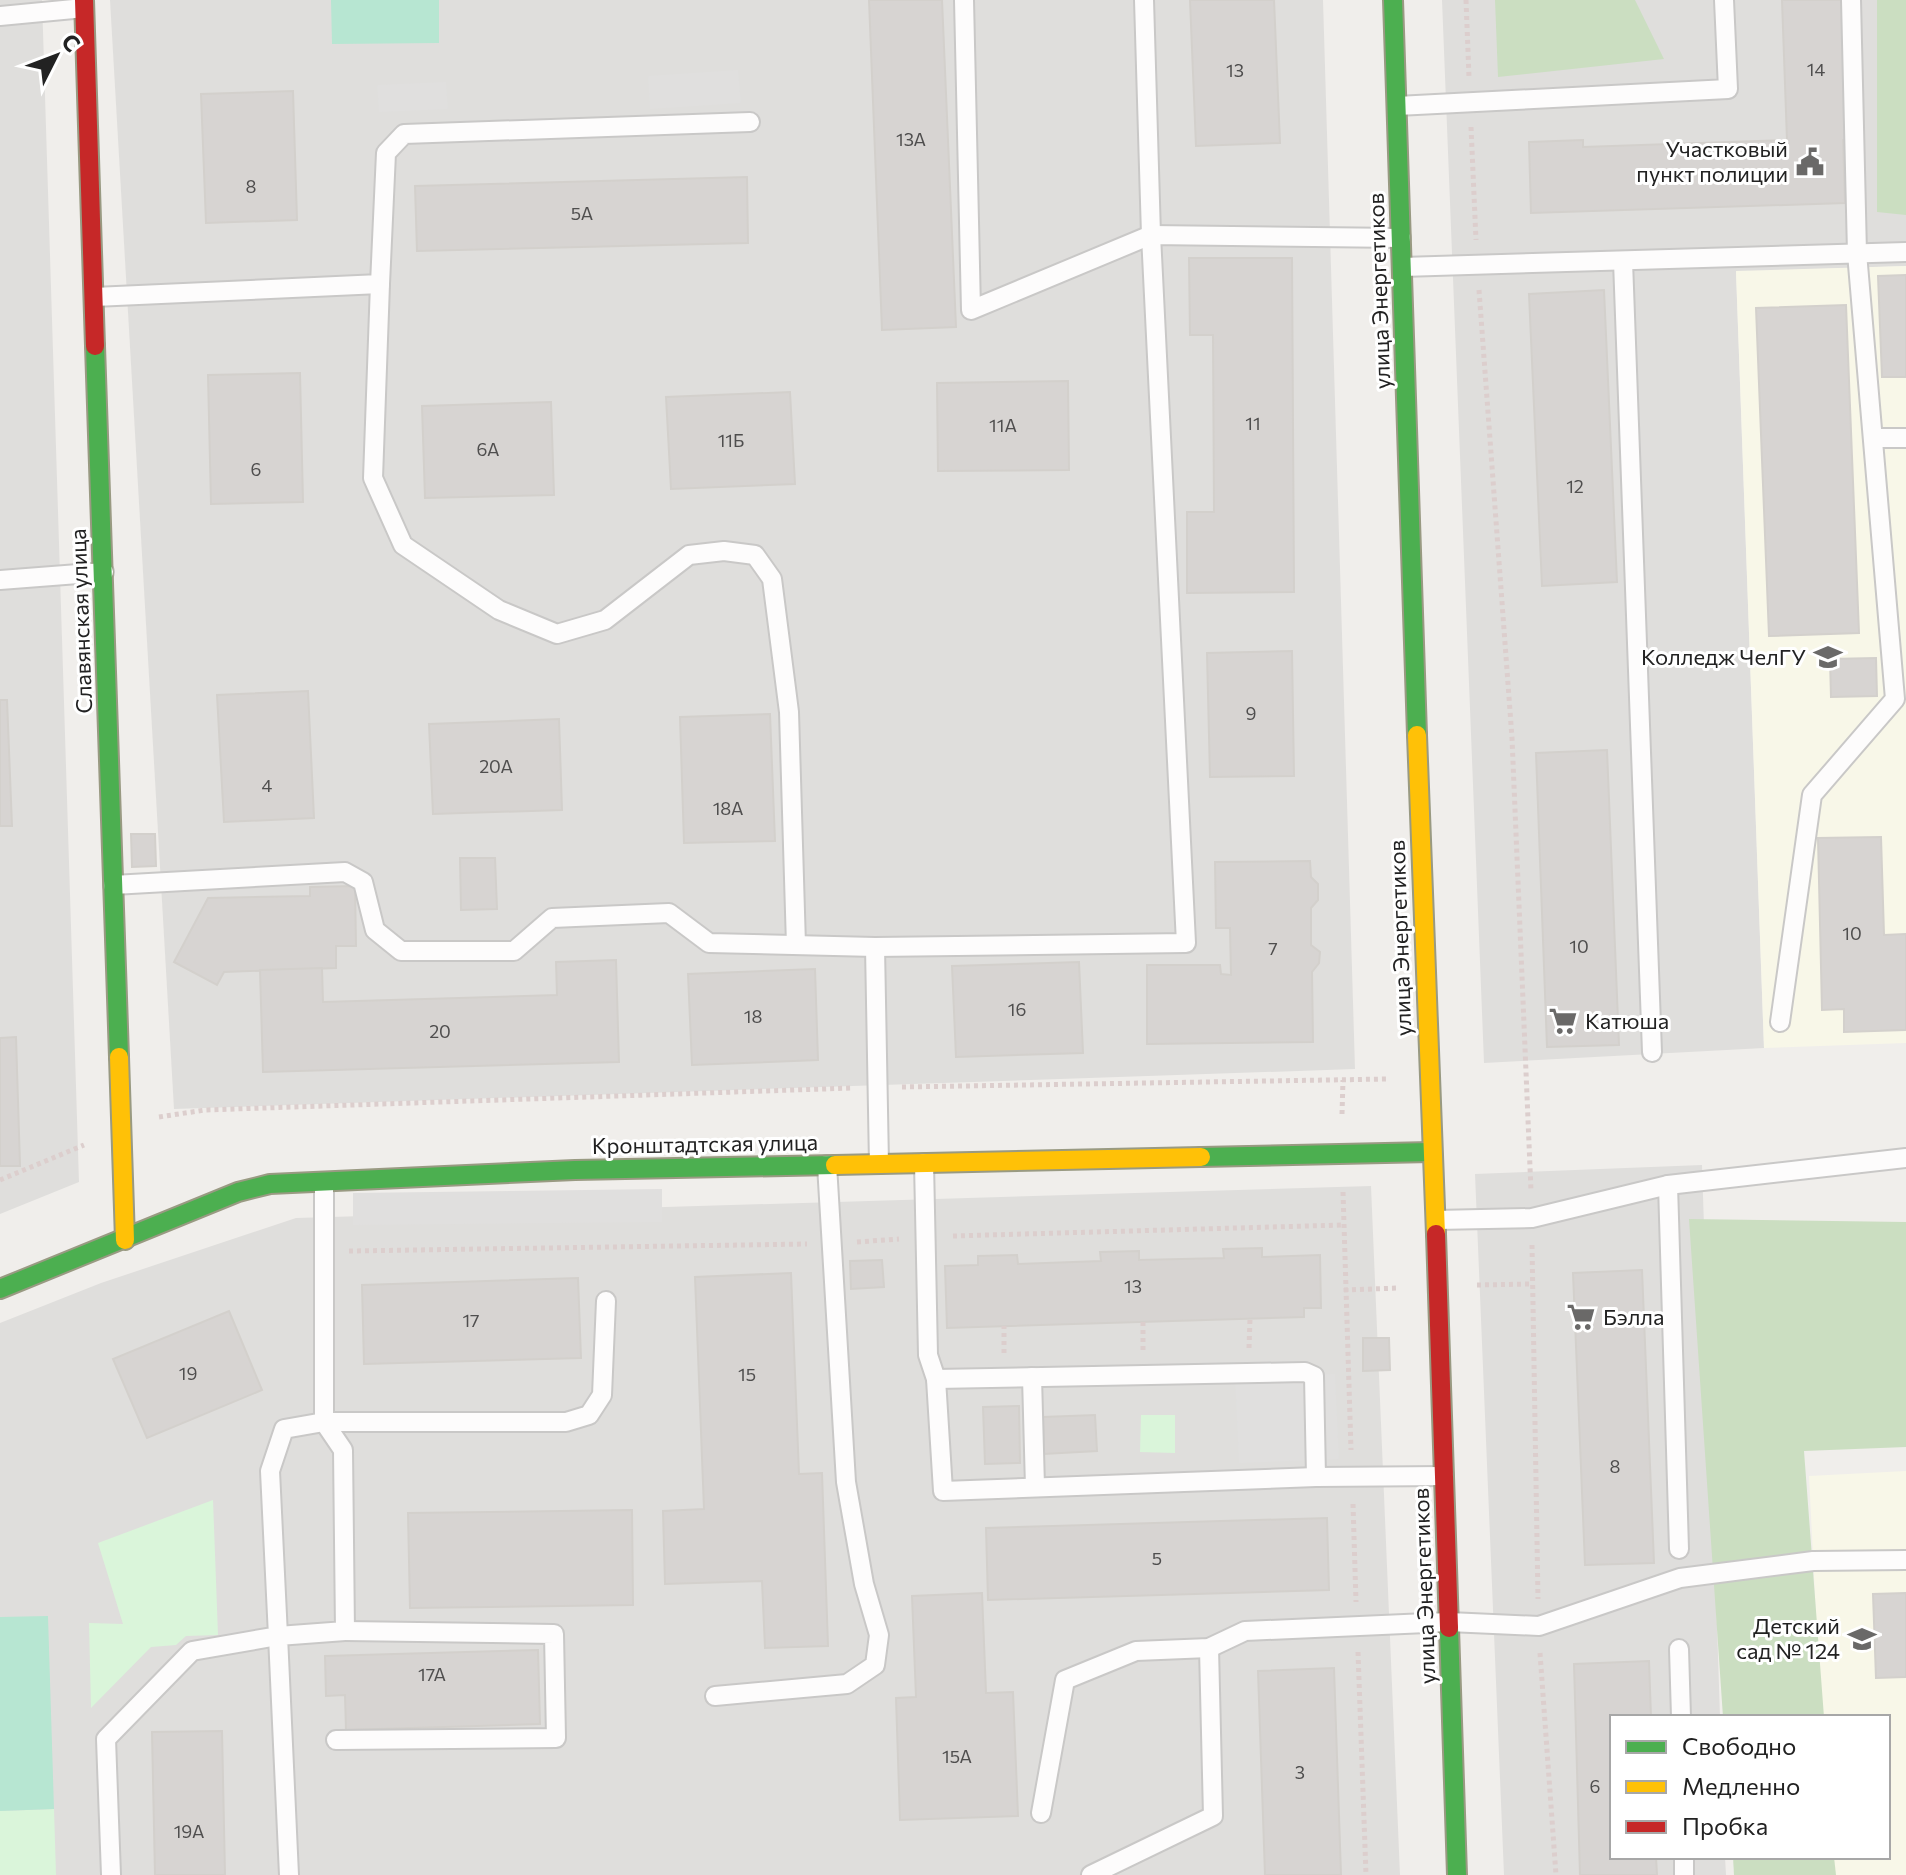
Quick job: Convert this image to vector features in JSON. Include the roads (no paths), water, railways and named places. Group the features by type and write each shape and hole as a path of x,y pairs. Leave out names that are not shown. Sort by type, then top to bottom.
{"street":[{"name":"улица Энергетиков","path":"1393,0 1457,1875"},
{"name":"Славянская улица","path":"84,4 125,1240"},
{"name":"Кронштадтская улица","path":"0,1289 238,1192 270,1184 575,1170 1431,1152"}],"lane":[{"path":"964,0 971,310 1151,235 1401,238"},
{"path":"113,885 345,872 363,882 375,930 401,951 514,951 552,918 669,913 709,943 875,947 1186,943 1151,235 1144,0"},
{"path":"1397,106 1728,89 1724,0"},
{"path":"1780,1022 1812,795 1895,699 1857,253 1851,0"},
{"path":"0,16 84,4"},
{"path":"750,122 404,134 386,153 373,478 403,545 499,610 557,634 605,620 689,555 724,551 755,555 772,579 789,712 796,945"},
{"path":"1402,267 1906,252"},
{"path":"1623,261 1652,1052"},
{"path":"94,297 380,284"},
{"path":"1873,438 1906,438"},
{"path":"0,580 104,572"},
{"path":"875,947 879,1164"},
{"path":"1436,1220 1532,1218 1668,1185 1906,1158"},
{"path":"924,1163 928,1355 936,1379 943,1491 1316,1477 1444,1476"},
{"path":"715,1696 847,1684 875,1665 879,1635 864,1584 846,1482 827,1165"},
{"path":"324,1182 324,1422 343,1450 345,1631"},
{"path":"1668,1185 1679,1549"},
{"path":"289,1875 270,1471 284,1429 324,1422 566,1422 589,1415 602,1395 606,1301"},
{"path":"936,1379 1305,1372 1314,1376 1316,1477"},
{"path":"1032,1377 1035,1487"},
{"path":"1041,1813 1065,1680 1136,1651 1209,1648 1245,1631 1449,1622 1539,1626 1680,1578 1813,1561 1906,1560"},
{"path":"111,1875 106,1739 192,1651 278,1636 345,1631 554,1634 556,1738 336,1740"},
{"path":"1091,1875 1213,1816 1209,1648"},
{"path":"1679,1649 1681,1715"}],"place":[{"name":"Участковый пункт полиции","path":"1810,162"},
{"name":"Колледж ЧелГУ","path":"1828,657"},
{"name":"Катюша","path":"1563,1021"},
{"name":"Бэлла","path":"1581,1317"},
{"name":"Детский сад № 124","path":"1862,1639"}]}
